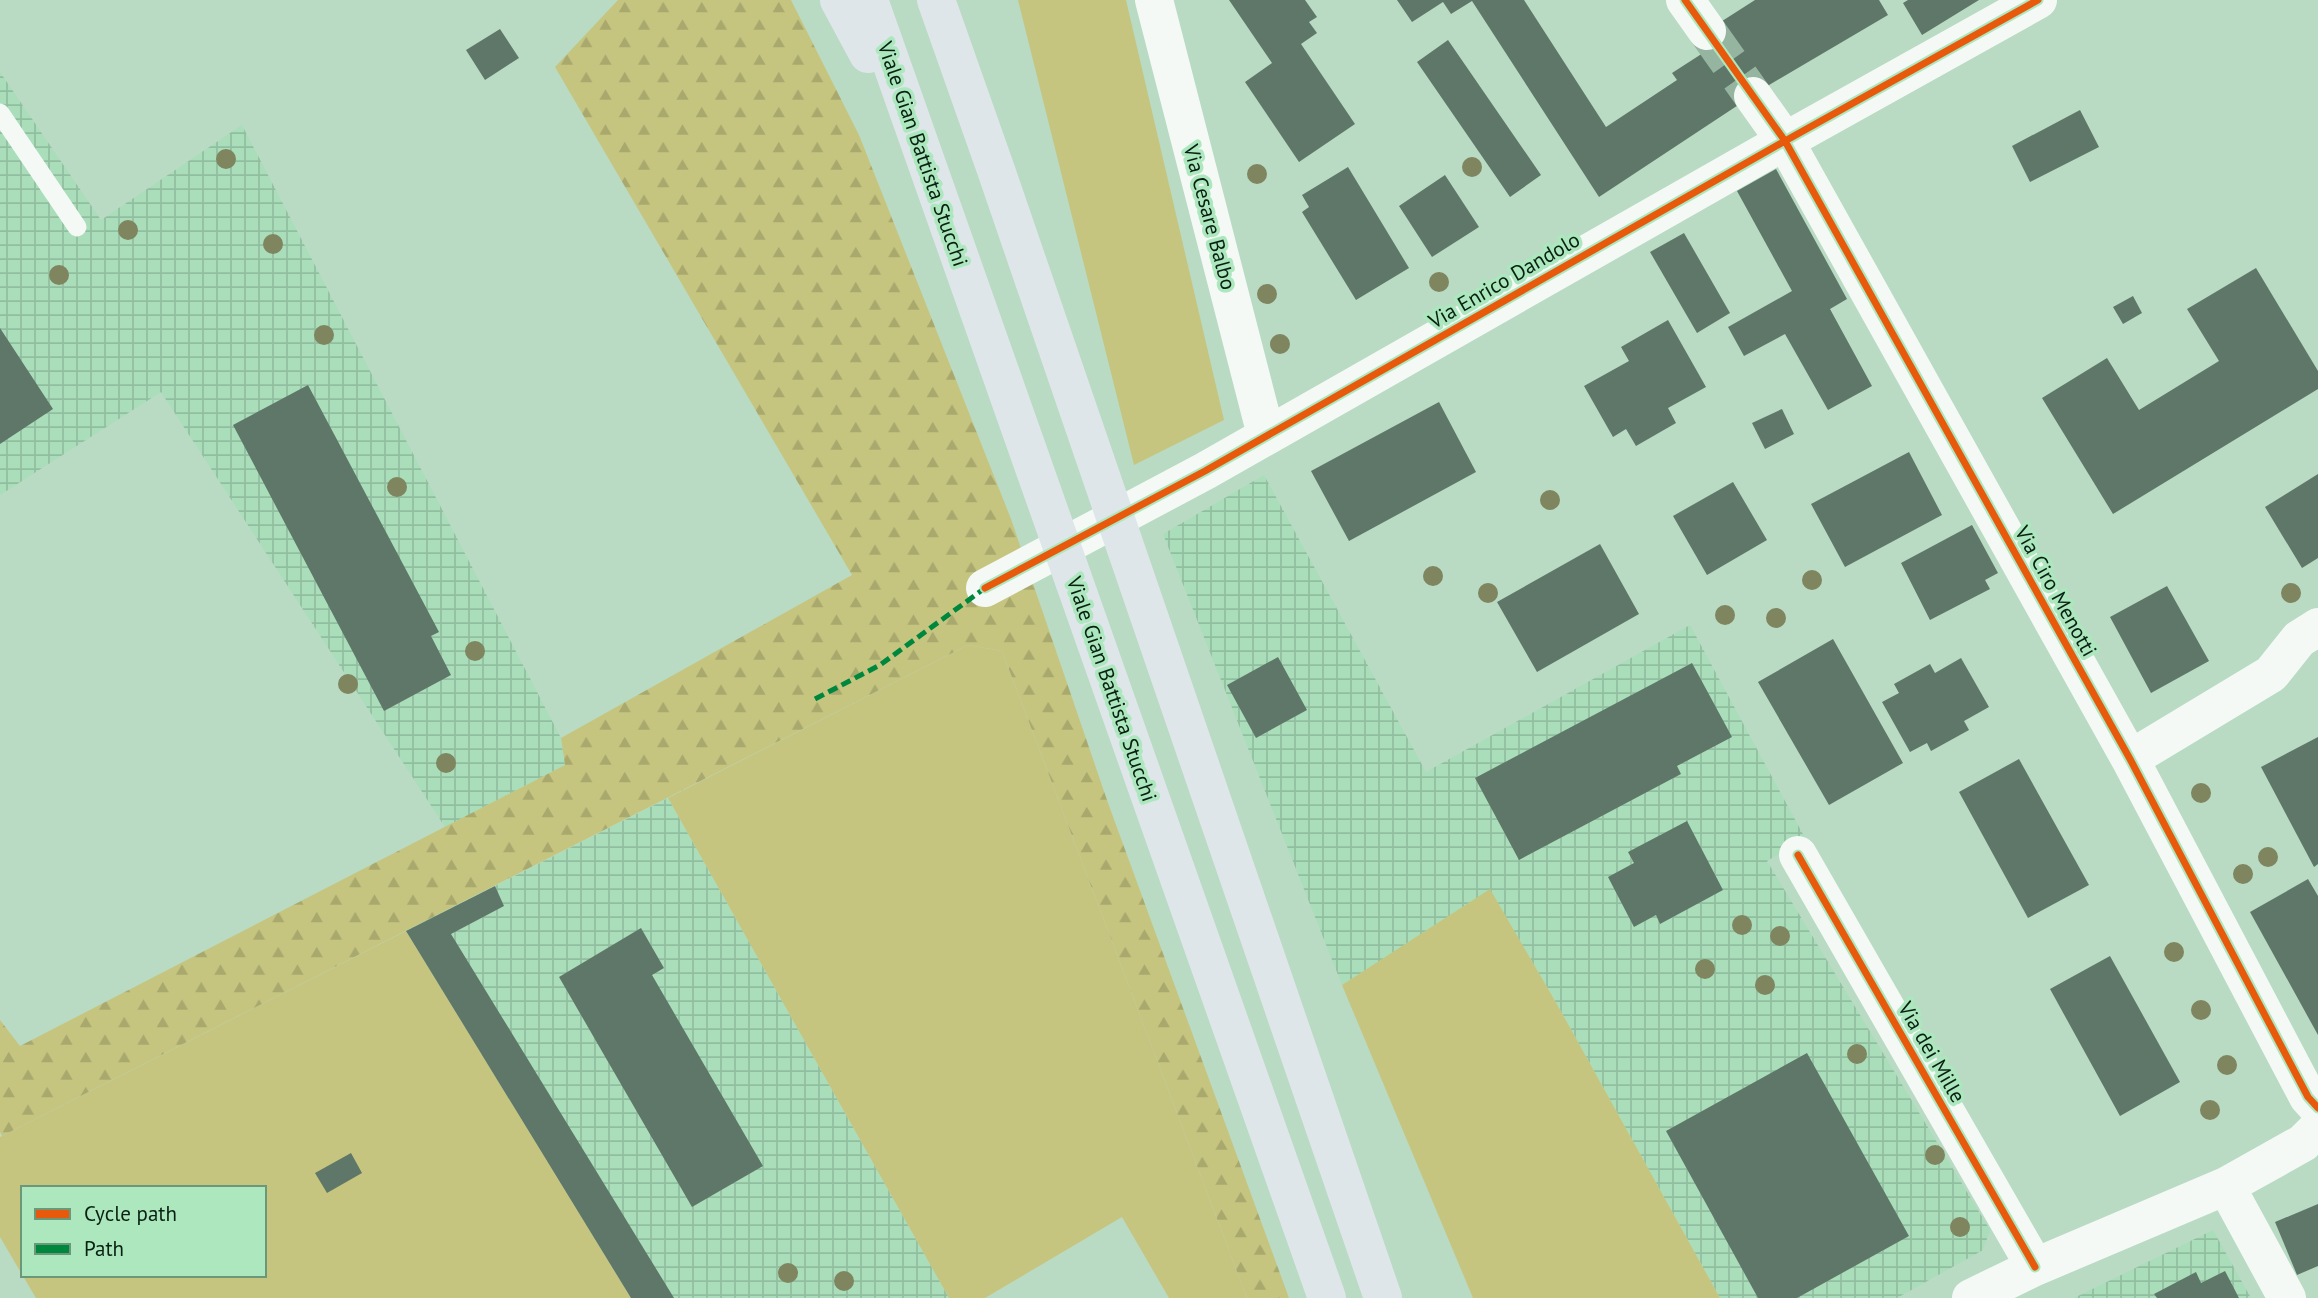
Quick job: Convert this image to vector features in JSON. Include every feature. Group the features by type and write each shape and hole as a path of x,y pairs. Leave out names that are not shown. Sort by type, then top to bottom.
{"highway":[{"path":"839,0 925,160"},
{"name":"Viale Gian Battista Stucchi","path":"869,0 1327,1298"},
{"path":"936,0 1383,1298"},
{"path":"960,0 996,170"}],"street":[{"name":"Via Cesare Balbo","path":"1154,0 1266,435"},
{"path":"1685,0 1707,31"},
{"name":"Via Enrico Dandolo","path":"985,588 1205,471 2038,0"},
{"name":"Via Ciro Menotti","path":"1753,96 1785,141 2130,759 2302,1085 2318,1108"},
{"path":"2130,759 2271,674 2299,639 2318,626"},
{"name":"Via dei Mille","path":"1798,855 2035,1267"},
{"path":"1971,1298 2035,1267 2226,1186 2303,1143 2318,1129"},
{"path":"2226,1186 2287,1298"}],"lane":[{"path":"0,113 77,227"}],"shaded area":[{"path":"0,72 101,220 242,125 561,738 565,765 445,827 161,392 0,495"},
{"path":"1264,475 1426,772 1690,625 1805,838 1767,861 1990,1230 1983,1250 1897,1298 1720,1298 1558,1006 1490,890 1342,985 1163,534"},
{"path":"668,798 949,1298 631,1298 406,931"},
{"path":"2213,1230 2251,1298 2074,1298"}],"green space":[{"path":"618,0 791,0 859,135 1011,519 1108,803 1289,1298 1247,1298 1002,651 968,645 2,1136 0,1020 20,1046 565,765 561,738 852,575 555,67"},
{"path":"1018,0 1126,0 1224,420 1134,465"},
{"path":"968,645 1002,651 1247,1298 1169,1298 1122,1217 985,1298 949,1298 668,798"},
{"path":"1490,889 1720,1298 1473,1298 1342,985"},
{"path":"406,931 631,1298 36,1298 24,1277 266,1277 266,1186 21,1186 21,1273 0,1237 0,1137"}],"building":[{"path":"1229,0 1305,0 1317,17 1309,22 1317,33 1301,44 1355,124 1299,162 1245,82 1272,63"},
{"path":"1397,0 1524,0 1606,127 1677,80 1672,73 1703,53 1694,39 1755,0 1879,0 1888,15 1764,88 1599,197 1472,1 1451,14 1443,2 1412,22"},
{"path":"1908,0 1979,0 1922,35 1903,3"},
{"path":"500,29 519,58 485,80 466,50"},
{"path":"1448,40 1541,175 1510,197 1417,62"},
{"path":"2080,110 2099,147 2030,182 2012,146"},
{"path":"1348,167 1409,268 1356,300 1302,212 1309,207 1302,195"},
{"path":"1776,169 1847,299 1830,309 1872,386 1828,410 1785,334 1744,356 1728,327 1792,291 1737,191"},
{"path":"1445,175 1479,227 1432,257 1399,206"},
{"path":"1684,233 1730,313 1697,333 1650,252"},
{"path":"2256,268 2318,371 2318,389 2113,514 2042,398 2107,358 2139,410 2219,361 2187,309"},
{"path":"2133,296 2142,313 2123,324 2113,307"},
{"path":"1668,320 1706,387 1668,408 1676,423 1636,446 1626,429 1613,437 1584,386 1629,361 1621,347"},
{"path":"0,328 53,409 0,444"},
{"path":"308,385 439,632 431,636 451,675 384,711 233,425"},
{"path":"1439,402 1476,472 1349,541 1311,471"},
{"path":"1782,409 1794,434 1765,449 1752,423"},
{"path":"1909,452 1942,515 1845,567 1811,504"},
{"path":"2318,474 2318,558 2302,568 2265,507"},
{"path":"1733,482 1767,540 1707,575 1673,516"},
{"path":"1972,525 1998,573 1985,580 1990,589 1930,620 1901,563"},
{"path":"1600,544 1639,614 1537,672 1497,602"},
{"path":"2167,586 2209,661 2151,693 2110,617"},
{"path":"1833,639 1903,763 1829,805 1758,682"},
{"path":"1278,657 1307,710 1256,738 1227,685"},
{"path":"1961,658 1989,707 1964,721 1969,730 1931,751 1927,743 1910,752 1882,702 1899,693 1894,684 1930,664 1935,673"},
{"path":"1692,663 1732,737 1677,766 1681,774 1519,860 1475,778"},
{"path":"2318,737 2318,864 2314,867 2261,767"},
{"path":"2019,759 2089,885 2028,918 1959,792"},
{"path":"1687,821 1723,890 1660,924 1656,915 1634,927 1608,877 1634,863 1628,852"},
{"path":"2308,879 2318,896 2318,1035 2250,912"},
{"path":"495,886 504,906 451,934 674,1298 631,1298 406,931"},
{"path":"641,928 664,968 652,975 763,1166 692,1207 559,977"},
{"path":"2110,956 2180,1082 2120,1116 2050,989"},
{"path":"1807,1053 1909,1236 1797,1298 1758,1298 1666,1131"},
{"path":"351,1153 362,1173 327,1193 315,1173"},
{"path":"2318,1204 2318,1266 2297,1275 2275,1222"},
{"path":"2225,1271 2239,1298 2157,1298 2154,1294 2196,1272 2201,1283"}],"tunnel":[{"path":"1707,31 1753,96"}],"marked path":[{"path":"815,699 880,665 985,588"}],"cycle path":[{"path":"1685,0 1785,141 2130,759 2308,1097 2318,1108"},
{"path":"985,588 1205,471 2038,0"},
{"path":"1798,855 2035,1267"}]}
